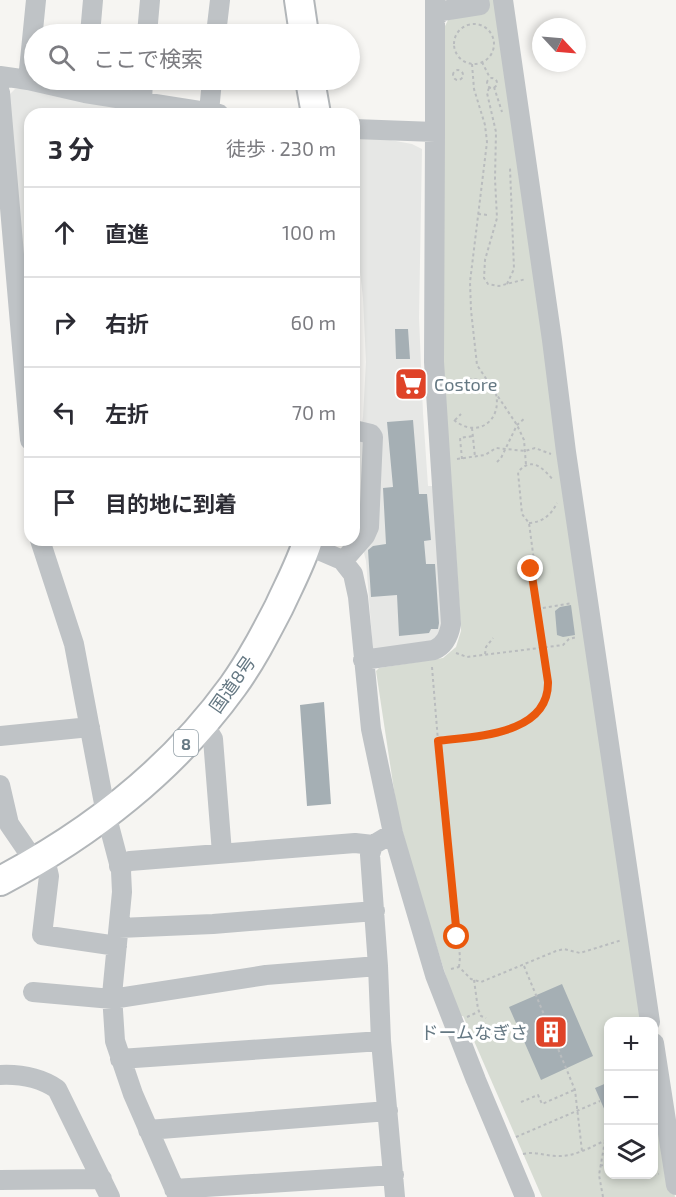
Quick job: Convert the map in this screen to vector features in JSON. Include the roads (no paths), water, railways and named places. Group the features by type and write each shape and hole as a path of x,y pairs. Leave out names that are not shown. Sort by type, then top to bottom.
{"highway":[{"path":"299,0 303,24"},
{"path":"312,90 315,108"},
{"name":"国道8号","path":"0,881 65,844 106,814 170,760 204,724 234,685 262,639 306,546"}],"street":[{"path":"34,24 36,0"},
{"path":"91,24 93,0"},
{"path":"148,24 150,0"},
{"path":"217,24 220,0"},
{"path":"363,660 440,648 449,635 451,624 434,362 435,9 442,11 480,5 479,0"},
{"path":"503,0 566,452 649,1017"},
{"path":"0,76 24,79"},
{"path":"100,90 142,101 184,108"},
{"path":"142,101 143,90"},
{"path":"213,90 214,108"},
{"path":"0,92 7,262 24,394"},
{"path":"360,129 435,132"},
{"path":"360,431 371,434 373,437 370,520 365,536 360,542"},
{"path":"42,546 74,644 106,814 119,866 122,892 112,999 115,1041 148,1130 176,1193 393,1175"},
{"path":"313,546 343,561 348,566 356,584 374,748 393,833 438,986 525,1197"},
{"path":"343,561 356,546"},
{"path":"204,724 213,739 222,853"},
{"path":"0,736 90,727"},
{"path":"0,785 4,825 39,859 49,876 42,936 118,937 213,924 375,911"},
{"path":"119,866 130,861 222,853 355,843 373,845 393,833"},
{"path":"373,845 370,855 381,1041 395,1197"},
{"path":"33,992 112,999 266,975 378,966"},
{"path":"120,1059 381,1041"},
{"path":"658,1068 675,1178"},
{"path":"0,1075 30,1076 47,1082 57,1089 111,1197"},
{"path":"148,1130 388,1111"},
{"path":"0,1180 102,1179"}],"place":[{"name":"Costore","path":"411,384"},
{"name":"ドームなぎさ","path":"551,1032"}]}
